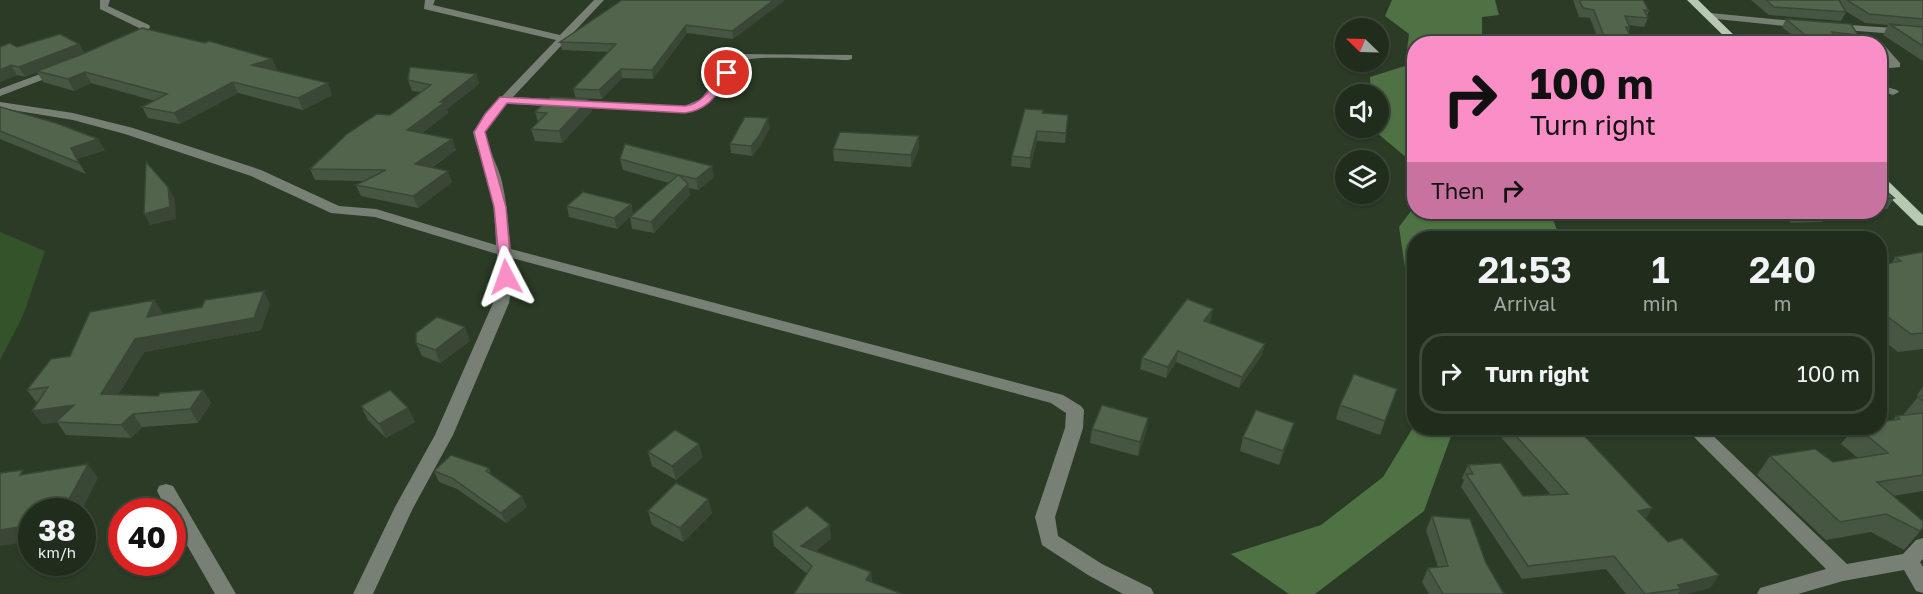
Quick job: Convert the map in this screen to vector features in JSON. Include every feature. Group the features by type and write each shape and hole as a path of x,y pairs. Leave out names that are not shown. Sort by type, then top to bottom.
{"main road":[{"path":"1692,0 1730,36"},
{"path":"1887,188 1923,222"}],"street":[{"path":"105,0 104,7 120,17 145,27 142,34 117,47"},
{"path":"430,0 427,7 561,38"},
{"path":"363,594 404,507 444,435 501,303 506,277 500,207 479,132 504,100 599,0"},
{"path":"1710,16 1923,33"},
{"path":"1863,29 1869,36"},
{"path":"1887,55 1896,65 1887,66"},
{"path":"504,100 691,109 698,108 706,101 737,59 746,56 848,57"},
{"path":"0,93 70,66"},
{"path":"1887,90 1893,92"},
{"path":"0,105 73,117 129,131 256,173 336,210 376,213 504,252 1057,399 1075,410 1074,428 1045,517 1049,540 1113,580 1144,594"},
{"path":"1702,435 1843,573"},
{"path":"166,491 226,594"},
{"path":"1767,594 1916,554 1923,585"}],"green space":[{"path":"1392,0 1495,0 1499,15 1482,17 1482,36 1409,36 1385,16"},
{"path":"1407,50 1407,158 1383,138 1389,138 1389,84 1370,84 1370,77 1405,66"},
{"path":"1407,216 1407,219 1553,219 1557,231 1407,231 1407,281 1399,227"},
{"path":"0,232 45,251 23,316 0,360"},
{"path":"1409,435 1451,435 1424,511 1315,594 1289,594 1231,554 1321,525 1383,477"}],"building":[{"path":"622,0 774,0 732,31 686,25 652,70 621,69 599,90 573,89 616,44 560,42"},
{"path":"1579,0 1643,0 1649,11 1644,10 1648,18 1625,16 1630,28 1626,27 1630,36 1604,36 1594,10 1583,8"},
{"path":"1766,0 1839,0 1846,12 1774,7"},
{"path":"1847,0 1923,0 1923,19 1869,14"},
{"path":"1786,19 1851,24 1858,35 1832,32 1835,36 1806,36"},
{"path":"1889,24 1923,27 1923,46"},
{"path":"142,28 205,43 209,41 272,59 252,65 328,83 298,98 233,82 174,113 142,107 167,94 85,72 68,79 37,71"},
{"path":"60,34 79,44 19,67 11,65 0,70 0,47 10,43 17,47"},
{"path":"410,67 476,74 440,102 445,102 407,130 452,139 415,164 448,171 413,196 356,185 386,170 310,169 347,134 377,114 390,115 431,85 408,80"},
{"path":"550,97 589,99 559,131 531,129 547,113 535,112"},
{"path":"0,107 56,123 98,139 71,148 79,163 0,131"},
{"path":"1025,109 1068,115 1066,133 1037,131 1030,158 1012,156"},
{"path":"745,117 768,118 751,146 730,144"},
{"path":"840,132 919,136 911,155 833,149"},
{"path":"625,144 712,166 696,179 679,175 688,184 651,222 630,217 678,175 620,159"},
{"path":"146,162 168,187 170,207 144,214"},
{"path":"583,192 631,204 614,218 567,206"},
{"path":"1887,192 1894,198 1887,198"},
{"path":"1923,252 1923,333 1911,334 1887,316 1887,264 1901,261 1895,257"},
{"path":"264,291 254,318 135,339 101,394 158,396 160,393 203,390 190,409 133,414 121,425 56,422 74,405 32,411 48,387 27,390 51,359 70,356 90,312 154,300 147,317 202,307 205,300"},
{"path":"1187,299 1213,309 1204,321 1265,344 1242,377 1178,351 1168,367 1142,358"},
{"path":"437,317 465,327 435,350 416,343 416,333"},
{"path":"1354,374 1397,389 1385,421 1340,405"},
{"path":"390,390 408,408 379,424 361,406"},
{"path":"1102,405 1148,418 1140,442 1092,429"},
{"path":"1256,410 1294,423 1283,451 1243,437"},
{"path":"1923,413 1923,475 1877,482 1923,521 1923,528 1920,531 1886,514 1840,522 1770,456 1815,449 1833,462 1888,453 1866,435 1887,435 1887,421 1900,419 1896,416"},
{"path":"675,430 699,444 672,466 648,452"},
{"path":"1515,435 1584,435 1652,508 1638,511 1668,542 1682,538 1719,575 1678,585 1681,589 1645,594 1614,556 1528,566 1466,474 1473,474 1468,465 1501,463 1523,496 1568,494"},
{"path":"451,455 489,468 486,471 522,496 501,513 452,478 434,471"},
{"path":"88,464 70,498 18,498 18,527 0,530 0,473 23,470 20,475"},
{"path":"676,483 708,499 680,528 648,511"},
{"path":"807,506 830,525 801,546 871,572 866,580 902,594 794,594 812,566 772,532"},
{"path":"1432,516 1470,519 1486,563 1504,594 1443,594 1428,568 1448,566"}],"route":[{"path":"506,277 500,207 494,177 481,144 479,132 504,100 549,100 685,110 698,108 706,101 727,73"}]}
